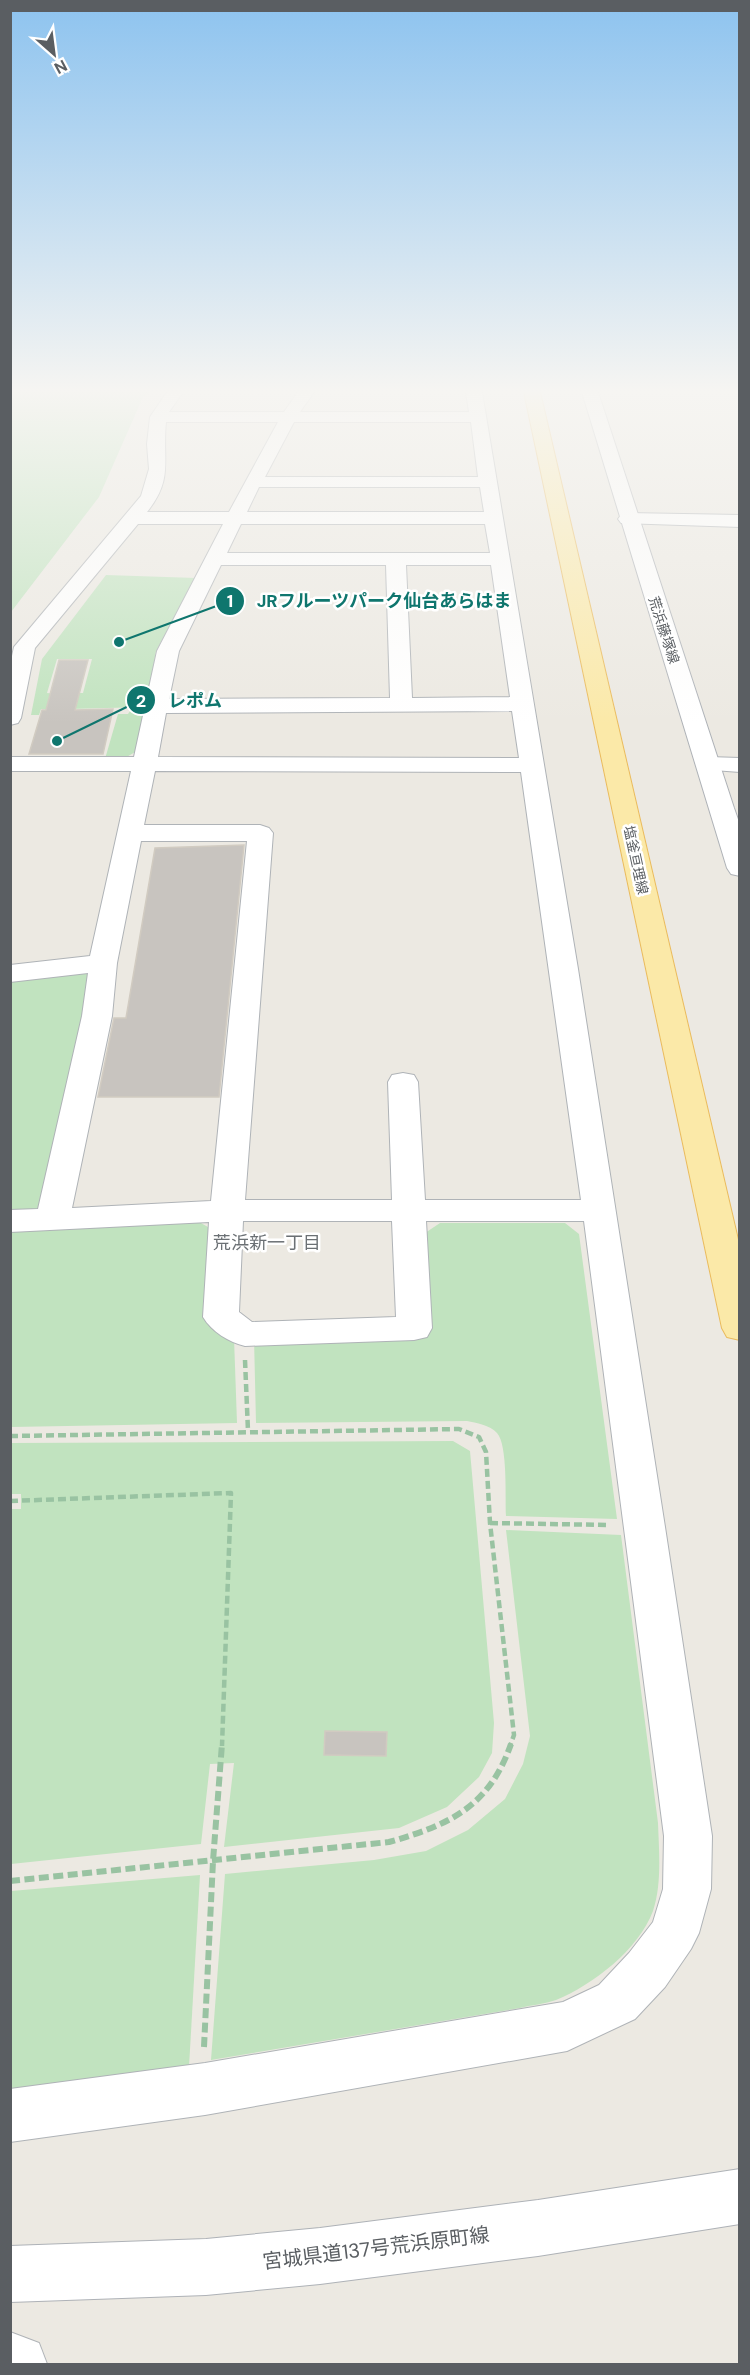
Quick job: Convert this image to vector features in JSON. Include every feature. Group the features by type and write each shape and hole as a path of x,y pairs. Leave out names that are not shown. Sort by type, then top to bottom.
{"main road":[{"name":"塩釜亘理線","path":"557,503 740,1328"}],"street":[{"path":"10,718 16,654 55,614 145,503"},
{"path":"52,1218 97,1016 103,963 132,833 168,651 243,503"},
{"path":"10,2116 205,2090 567,2026 616,2002 647,1970 674,1934 687,1889 688,1836 564,969 492,503"},
{"name":"荒浜藤塚線","path":"622,503 740,868"},
{"path":"132,518 494,518"},
{"path":"627,519 740,521"},
{"path":"216,559 501,558"},
{"path":"396,560 401,704"},
{"path":"156,705 522,704"},
{"path":"10,764 531,765"},
{"path":"708,764 740,765"},
{"path":"132,833 260,833 220,1317 244,1334 414,1328 403,1082"},
{"path":"10,974 103,963"},
{"path":"10,1221 227,1211 598,1210"},
{"name":"宮城県道137号荒浜原町線","path":"10,2274 207,2267 320,2256 538,2228 740,2196"},
{"path":"10,2361 18,2364"}],"path":[{"path":"245,1354 248,1431"},
{"path":"10,1436 459,1429 479,1437 486,1452 490,1523 514,1735 506,1764 489,1790 465,1813 423,1834 389,1842 10,1881"},
{"path":"10,1501 231,1494 221,1770 213,1861 203,2055"},
{"path":"490,1523 612,1525"}],"green space":[{"path":"11,503 95,503 11,612"},
{"path":"106,575 196,578 156,651 146,707 68,709 72,693 83,693 92,659 57,659 47,693 60,694 57,709 41,709 39,715 31,715 42,659"},
{"path":"130,711 145,711 137,751 123,759 105,759 118,714 128,714"},
{"path":"84,969 99,976 49,1204 34,1214 11,1216 11,979"},
{"path":"199,1222 217,1232 234,1338 237,1423 11,1427 10,1229"},
{"path":"440,1223 565,1223 579,1234 617,1519 506,1516 503,1448 497,1433 487,1426 467,1421 256,1423 254,1338 428,1337 425,1233"},
{"path":"453,1441 470,1451 494,1723 492,1753 479,1777 447,1807 399,1828 224,1847 234,1763 210,1764 201,1844 11,1864 10,1509 21,1509 21,1494 11,1494 11,1443","holes":["325,1731 386,1732 386,1755 324,1755"]},
{"path":"506,1530 621,1535 658,1823 658,1890 653,1911 646,1925 626,1952 613,1964 585,1985 552,2001 211,2060 225,1874 374,1860 426,1851 468,1830 505,1799 523,1764 530,1736"},
{"path":"200,1875 189,2067 11,2095 11,1891"}],"building":[{"path":"59,660 88,660 75,710 113,709 103,754 29,754 42,710 46,710"},
{"path":"244,845 219,1097 98,1097 114,1018 126,1018 155,848"},
{"path":"325,1731 387,1732 386,1756 324,1755"}],"place":[{"name":"JRフルーツパーク仙台あらはま","path":"119,642"},
{"name":"レポム","path":"57,741"}],"district":[{"name":"荒浜新一丁目","path":"267,1243"}]}
